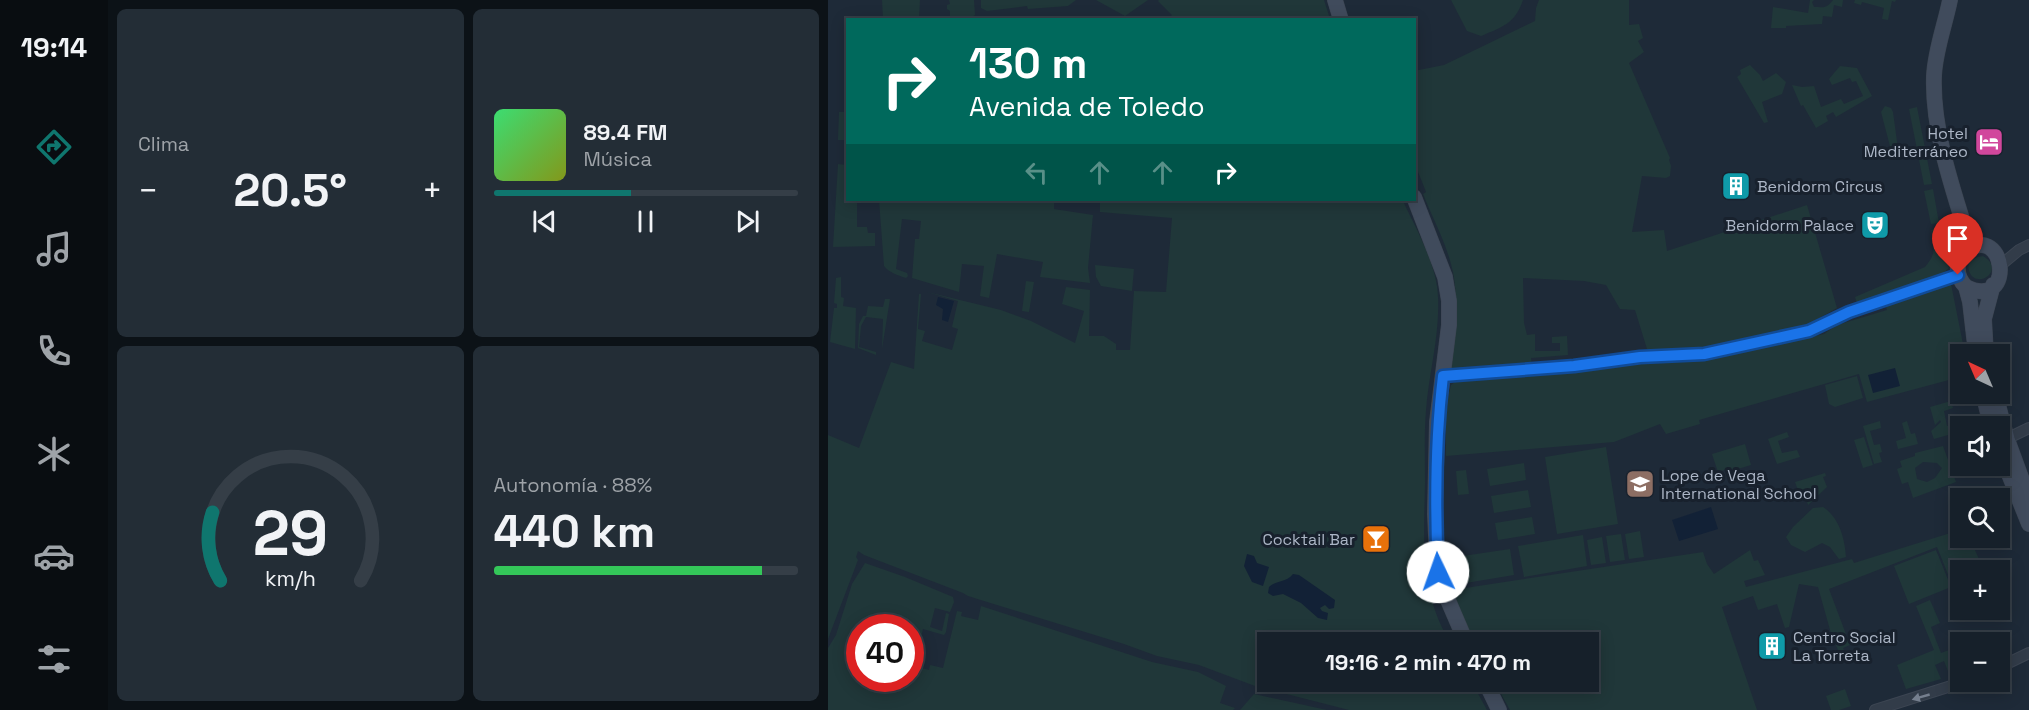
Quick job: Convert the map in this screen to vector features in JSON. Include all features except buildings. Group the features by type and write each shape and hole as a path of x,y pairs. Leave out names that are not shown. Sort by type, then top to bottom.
{"street":[{"path":"1335,0 1340,18"},
{"path":"1950,0 1934,74 1935,109 1953,191 1968,237 1958,261 1970,302 1975,344"},
{"path":"1416,201 1445,277 1449,301 1449,325 1437,422 1435,514 1438,577 1462,632"},
{"path":"1443,376 1574,366 1640,357 1704,354 1809,331 1849,312 1962,281 1980,291 1998,280 2001,265 1999,258 1968,237"},
{"path":"1962,254 1974,247 1987,249 2024,247"},
{"path":"2001,265 2024,247"},
{"path":"1985,344 1984,319 1993,285"},
{"path":"2010,439 2029,428"},
{"path":"2010,460 2029,499"},
{"path":"2010,468 2029,524"},
{"path":"2010,662 2029,653"},
{"path":"1875,710 1950,686"},
{"path":"1490,692 1499,710"}],"green space":[{"path":"882,0 920,0 919,18 883,18"},
{"path":"949,0 974,0 975,15 970,18 950,18 947,5 950,4"},
{"path":"981,0 1076,0 1068,6 1028,9 1027,6 987,11 981,8"},
{"path":"1096,0 1148,0 1125,16"},
{"path":"1324,0 1330,18 1169,18 1172,15 1158,1"},
{"path":"1451,0 1523,0 1512,20 1481,36 1467,31"},
{"path":"1539,0 1629,0 1629,25 1639,24 1643,38 1638,41 1644,52 1629,63 1670,158 1671,166 1670,176 1666,178 1642,176 1632,232 1664,230 1667,251 1807,205 1837,308 1805,326 1715,349 1651,351 1647,349 1635,310 1620,309 1606,285 1584,281 1523,278 1524,323 1527,335 1535,334 1535,351 1560,351 1560,343 1552,343 1552,337 1567,336 1568,355 1531,358 1532,366 1455,370 1451,368 1455,284 1447,252 1423,194 1426,192 1416,167 1416,71 1444,65 1535,21"},
{"path":"1810,0 1814,0 1812,2 1814,7 1820,7 1827,6 1833,0 1843,0 1842,7 1834,5 1832,17 1823,16 1822,24 1771,28 1773,7 1808,13"},
{"path":"1855,0 1896,0 1892,1 1888,20 1882,19 1884,8 1862,2 1861,5 1854,3"},
{"path":"1750,65 1763,81 1776,73 1786,82 1782,94 1762,102 1768,122 1764,123 1737,77 1741,74 1740,70"},
{"path":"1840,66 1857,68 1872,96 1836,117 1833,112 1826,116 1828,121 1816,128 1803,105 1801,106 1792,85 1814,86 1821,107 1841,99 1844,104 1863,96 1856,81 1852,82 1850,78 1832,85 1829,79"},
{"path":"1885,106 1891,108 1893,112 1898,149 1891,150 1881,112"},
{"path":"1917,107 1932,184 1924,185 1909,109"},
{"path":"839,112 846,112 846,140 838,140"},
{"path":"838,164 846,165 844,197 846,201 857,201 857,227 867,227 868,233 875,233 875,246 833,247"},
{"path":"1933,189 1939,223 1931,224 1924,191"},
{"path":"879,201 920,203 921,201 1054,201 1054,209 1093,215 1088,268 1090,283 1040,277 1043,262 997,254 989,298 980,296 984,266 962,264 959,292 912,278 915,239 919,239 921,221 902,219 896,269 907,273 908,276 906,278 897,275 884,266"},
{"path":"1100,201 1397,201 1404,203 1426,249 1437,285 1436,339 1425,419 1424,544 1428,584 1433,604 1445,632 1257,632 1257,687 1199,665 1157,656 968,596 858,551 856,557 858,560 828,639 828,435 859,448 891,362 914,369 919,294 921,294 918,329 925,331 922,341 952,350 958,329 952,327 958,301 927,292 1001,310 1031,321 1075,343 1084,311 1062,304 1066,287 1090,290 1089,336 1104,336 1116,344 1116,350 1130,350 1134,291 1166,292 1172,218 1100,212"},
{"path":"1940,228 1949,268 1941,275 1857,303 1855,297 1925,267 1934,250 1931,230"},
{"path":"1983,256 1990,261 1991,272 1983,279 1978,279 1973,277 1968,268 1970,262"},
{"path":"1095,265 1134,269 1132,291 1101,286 1096,277"},
{"path":"841,277 843,306 856,308 855,349 830,342 834,308 837,308 837,304 834,303 836,278"},
{"path":"1026,281 1034,282 1029,312 1022,311"},
{"path":"1951,284 1963,344 1950,344 1950,380 1867,402 1859,374 1699,420 1700,424 1666,434 1660,424 1614,442 1446,456 1446,406 1451,385 1457,380 1605,369 1643,362 1709,359 1824,334 1837,325 1887,310 1885,304"},
{"path":"885,299 890,299 882,349 883,319 866,317 861,326 859,347 876,352 876,355 858,348 859,324 863,316 866,316 868,306 883,307"},
{"path":"1857,376 1863,398 1835,407 1829,404 1825,385"},
{"path":"1950,401 1953,408 1944,411 1947,426 1950,425 1950,434 1934,439 1931,431 1941,422 1940,420 1935,425 1930,407"},
{"path":"1880,421 1881,428 1870,431 1874,445 1880,444 1882,452 1879,453 1882,462 1874,464 1863,426"},
{"path":"1907,421 1911,434 1915,433 1918,444 1898,449 1896,441 1906,438 1902,423"},
{"path":"1787,432 1789,437 1778,441 1782,453 1797,450 1800,457 1777,464 1768,439"},
{"path":"1864,437 1873,465 1863,468 1854,440"},
{"path":"1745,444 1751,465 1728,472 1727,469 1718,472 1712,454"},
{"path":"1943,446 1950,465 1950,476 1954,476 1956,482 1913,498 1908,482 1902,484 1897,469 1902,467 1900,461 1915,456 1915,453","holes":["1923,462 1937,463 1942,468 1935,478 1927,482 1917,479 1915,468"]},
{"path":"1606,447 1618,524 1557,534 1545,457"},
{"path":"1524,463 1526,480 1490,486 1487,469"},
{"path":"1466,470 1469,494 1458,495 1456,471"},
{"path":"1825,473 1826,476 1823,477 1827,487 1808,505 1805,495 1800,496 1795,482"},
{"path":"1528,490 1531,507 1494,513 1491,496"},
{"path":"1823,507 1837,522 1846,557 1839,559 1830,547 1822,543 1805,552 1791,545 1786,537 1813,508"},
{"path":"1532,517 1535,534 1498,540 1495,523"},
{"path":"1640,531 1644,557 1629,559 1625,534"},
{"path":"1950,533 1950,548 1974,548 1979,560 1950,560 1950,580 1937,547 1829,589 1850,645 1843,648 1845,652 1840,654 1832,637 1818,587 1799,584 1789,627 1785,628 1777,604 1758,610 1753,596 1722,607 1757,710 1510,710 1500,692 1599,692 1599,632 1470,632 1453,597 1452,590 1703,552 1714,574 1750,550 1754,561 1758,560 1765,575 1744,581 1746,587 1852,559 1854,563"},
{"path":"1621,534 1625,560 1610,562 1606,536"},
{"path":"1583,535 1587,566 1524,577 1518,546"},
{"path":"1602,537 1606,563 1591,565 1587,540"},
{"path":"1510,549 1514,575 1460,584 1456,557"},
{"path":"1936,550 1950,587 1909,604 1894,566"},
{"path":"865,563 953,597 954,602 950,612 935,608 930,627 942,631 946,613 949,614 944,635 924,629 924,614 846,614 846,692 924,692 924,669 929,670 930,665 943,668 957,611 962,612 961,616 978,620 981,606 1152,662 1198,672 1226,686 1220,703 1235,708 1233,710 828,710 828,648 836,635 852,584"},
{"path":"1930,600 1940,623 1931,627 1941,653 1950,650 1950,676 1944,661 1935,665 1941,679 1906,689 1897,665 1934,650 1916,606"},
{"path":"1845,689 1851,706 1831,710 1826,696"},
{"path":"1278,692 1477,692 1487,710 1349,710"},
{"path":"1254,694 1327,710 1240,710"}],"water":[{"path":"938,297 954,301 948,322 942,320 943,309 936,305"},
{"path":"1895,368 1900,386 1873,393 1868,375"},
{"path":"1711,507 1718,529 1679,541 1672,520"},
{"path":"1247,554 1254,556 1257,563 1269,567 1263,586 1252,582 1244,566"},
{"path":"1293,574 1299,575 1335,600 1334,608 1329,609 1325,605 1320,608 1328,613 1327,620 1318,618 1301,603 1283,594 1273,596 1268,593 1269,587"}],"place":[{"name":"Hotel Mediterráneo","path":"1989,142"},
{"name":"Benidorm Circus","path":"1736,186"},
{"name":"Benidorm Palace","path":"1875,225"},
{"name":"Lope de Vega International School","path":"1640,484"},
{"name":"Cocktail Bar","path":"1376,539"},
{"name":"Centro Social La Torreta","path":"1772,646"}],"route":[{"path":"1438,572 1435,514 1437,422 1443,376 1574,366 1640,357 1704,354 1809,331 1849,312 1958,275"}]}
